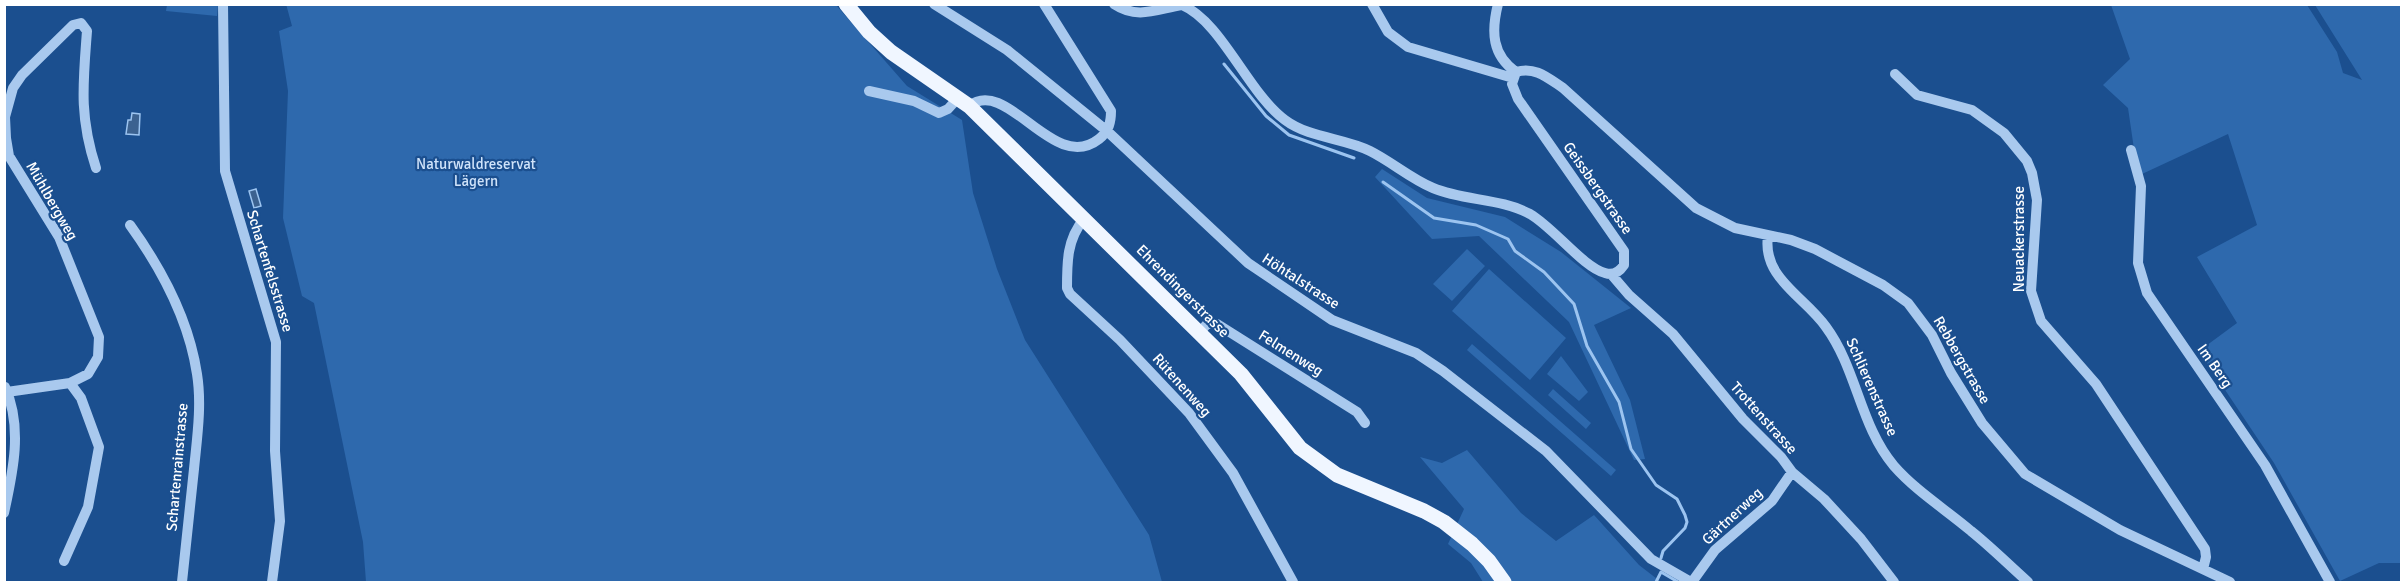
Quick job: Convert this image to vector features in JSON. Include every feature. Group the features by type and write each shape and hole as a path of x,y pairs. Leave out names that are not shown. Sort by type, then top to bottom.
{"main road":[{"name":"Ehrendingerstrasse","path":"846,4 869,32 891,52 963,102 1084,219 1241,374 1289,436 1310,457 1356,484 1406,502 1444,522 1472,544 1504,582"}],"street":[{"name":"Schartenfelsstrasse","path":"223,4 225,171 276,342 275,451 280,521 272,582"},
{"name":"Höhtalstrasse","path":"934,4 1007,50 1107,131 1248,263 1332,320 1416,353 1443,371 1546,451 1652,559 1692,582"},
{"path":"869,91 914,101 939,112 963,102 992,101 1051,138 1073,147 1087,147 1107,131 1111,121 1111,111 1044,4"},
{"path":"1114,4 1127,11 1147,13 1182,5 1201,17 1274,111 1291,124 1370,151 1434,188 1501,203 1528,213 1552,229 1598,270 1611,274"},
{"name":"Rebbergstrasse","path":"1372,4 1388,32 1408,47 1514,75 1527,69 1539,72 1563,88 1696,208 1735,228 1791,240 1830,256 1883,285 1908,303 1932,335 1966,400 2011,460 2025,474 2120,530 2229,582"},
{"name":"Geissbergstrasse","path":"1498,4 1495,21 1498,54 1514,75 1518,99 1624,251 1626,258 1622,268 1611,274"},
{"name":"Mühlbergweg","path":"6,390 70,383 88,374 98,357 99,337 59,237 9,156 4,117 13,88 22,75 73,25 81,23 87,31 82,92 85,136 96,168"},
{"name":"Neuackerstrasse","path":"1895,75 1917,94 1972,110 2004,133 2026,161 2032,172 2037,200 2031,291 2041,321 2096,384 2205,549 2206,557 2202,569"},
{"name":"Im Berg","path":"2131,150 2141,186 2138,263 2152,305 2265,465 2330,582"},
{"name":"Rütenenweg","path":"1084,219 1074,231 1069,245 1067,288 1070,294 1119,340 1189,413 1233,473 1293,582"},
{"name":"Schartenrainstrasse","path":"130,225 147,249 173,301 185,329 198,375 199,422 182,582"},
{"name":"Schlierenstrasse","path":"1768,236 1766,256 1769,264 1813,310 1833,337 1855,381 1872,429 1892,464 1919,491 1973,532 2028,582"},
{"name":"Trottenstrasse","path":"1611,274 1629,295 1673,334 1732,406 1781,457 1792,472 1824,499 1861,539 1894,582"},
{"name":"Felmenweg","path":"1199,333 1207,324 1216,324 1357,412 1365,423"},
{"path":"64,561 87,507 99,447 81,398 70,383"},
{"path":"4,513 15,453 13,416 6,390"},
{"name":"Gärtnerweg","path":"1692,582 1715,550 1772,501 1792,472"}],"green space":[{"name":"Naturwaldreservat Lägern","path":"286,4 836,5 907,86 962,120 973,193 997,269 1025,340 1149,535 1162,582 366,582 363,542 314,303 302,296 283,218 288,91 279,31 292,26"},
{"path":"167,5 218,5 217,16 166,11"},
{"path":"2111,5 2307,5 2337,52 2343,73 2362,80 2315,5 2401,5 2401,563 2379,563 2340,581 2274,463 2199,351 2237,323 2197,257 2257,225 2228,134 2142,174 2134,149 2128,108 2103,85 2130,59"},
{"path":"1382,169 1427,198 1505,217 1561,252 1631,308 1594,325 1630,400 1645,459 1634,460 1569,322 1479,236 1432,239 1375,177"},
{"path":"1467,249 1485,266 1452,301 1433,284"},
{"path":"1489,269 1566,338 1530,380 1452,311"},
{"path":"1472,344 1616,470 1611,476 1467,350"},
{"path":"1561,356 1588,392 1579,401 1547,374"},
{"path":"1553,389 1591,423 1586,429 1548,395"},
{"path":"1467,450 1521,513 1556,541 1594,515 1639,565 1661,582 1483,582 1471,563 1448,544 1464,509 1420,457 1442,463"}],"shaded area":[{"path":"132,113 140,114 139,135 126,134 128,120 131,120"},
{"path":"256,189 261,206 254,208 249,191"}],"waterway":[{"path":"1224,64 1266,116 1289,135 1354,158"},
{"path":"1383,182 1434,218 1476,225 1508,239 1515,251 1544,272 1574,304 1587,346 1619,402 1631,449 1656,485 1677,499 1685,515 1687,522 1685,528 1663,551 1661,558"},
{"path":"1656,582 1661,572 1678,582"}]}
